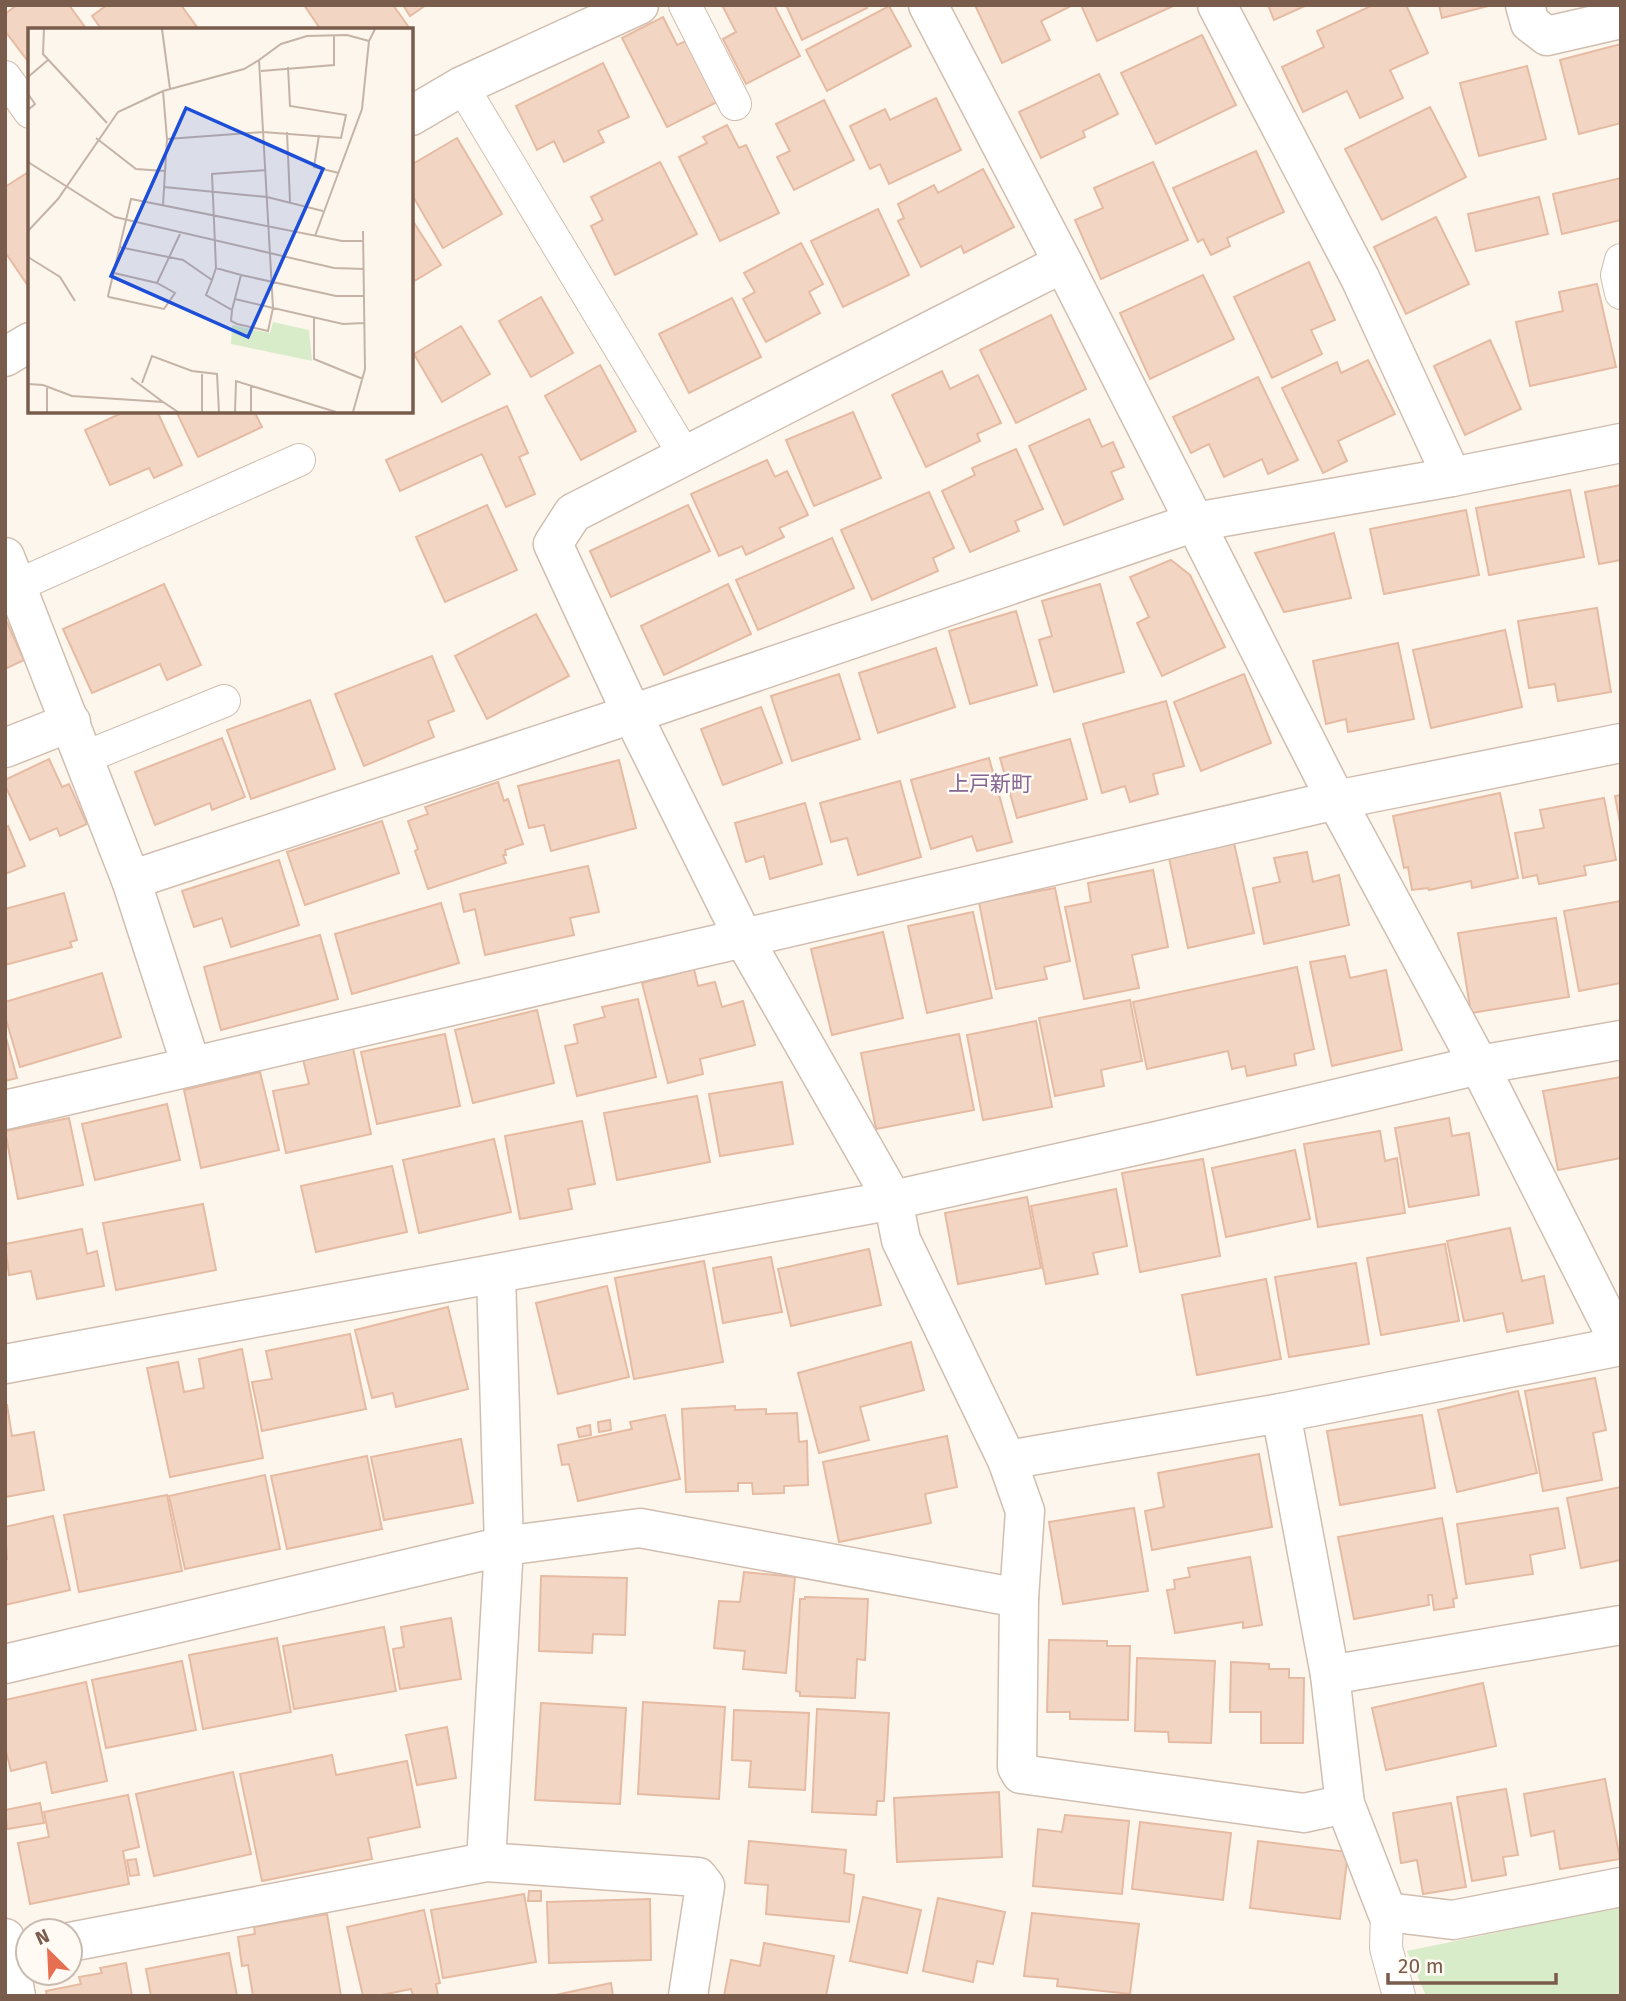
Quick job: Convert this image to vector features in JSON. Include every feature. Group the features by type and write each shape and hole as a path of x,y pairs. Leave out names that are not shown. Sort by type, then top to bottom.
{"street":[{"path":"413,115 462,86 639,5"},
{"path":"928,5 1063,263 1336,800 1479,1065 1621,1346 1281,1413 1007,1460"},
{"path":"1217,5 1360,278 1452,477"},
{"path":"1525,5 1530,23 1547,36 1621,19"},
{"path":"1063,263 573,513 554,544 632,714 744,939 893,1200 901,1240 1007,1460 1025,1511 1020,1598 1017,1767 1021,1774 1304,1813 1345,1804"},
{"path":"5,357 28,343"},
{"path":"131,880 632,714 1195,522 1452,477 1621,443"},
{"path":"11,571 131,880 191,1065"},
{"path":"5,748 71,722"},
{"path":"5,1110 1336,800 1621,743"},
{"path":"5,1364 893,1200 1479,1065 1621,1040"},
{"path":"485,1862 504,1546 496,1274"},
{"path":"1281,1413 1330,1675 1345,1804 1387,1912 1452,1920 1621,1887"},
{"path":"5,1664 504,1546 640,1528 1020,1598"},
{"path":"1330,1675 1621,1625"},
{"path":"84,1939 485,1862 698,1877 705,1886 688,1996"}],"lane":[{"path":"685,5 735,104"},
{"path":"5,77 28,109"},
{"path":"462,86 685,456"},
{"path":"1621,260 1617,275 1621,293"},
{"path":"11,571 299,460"},
{"path":"83,758 224,701"},
{"path":"1387,1912 1386,1948 1399,1996"}],"green space":[{"path":"1621,1907 1621,1996 1426,1996 1407,1951"}],"building":[{"path":"17,5 69,5 86,28 28,28 28,61 5,31 5,14"},
{"path":"107,5 181,5 198,28 101,28 92,16"},
{"path":"304,5 393,5 408,26 406,28 320,28"},
{"path":"403,5 426,5 410,16"},
{"path":"722,5 774,5 800,56 746,84 723,39 736,32"},
{"path":"786,5 866,5 867,8 802,40"},
{"path":"975,5 1069,7 1041,21 1050,40 1002,63"},
{"path":"1081,5 1173,5 1173,6 1097,41"},
{"path":"1268,5 1307,5 1274,20"},
{"path":"1373,5 1406,5 1428,53 1390,70 1403,98 1360,118 1347,91 1303,112 1282,67 1324,47 1317,31"},
{"path":"1439,5 1492,5 1442,18"},
{"path":"889,6 911,46 827,91 806,50"},
{"path":"663,17 677,45 686,41 717,102 667,127 622,38"},
{"path":"1202,35 1236,105 1156,144 1121,73"},
{"path":"1621,44 1621,123 1579,134 1560,60"},
{"path":"603,63 629,117 598,131 604,142 564,162 554,141 537,150 516,106"},
{"path":"1527,66 1546,139 1479,156 1460,83"},
{"path":"1099,74 1118,114 1083,131 1085,137 1041,158 1019,112"},
{"path":"936,98 961,150 889,184 880,164 870,169 850,126 885,109 890,120"},
{"path":"824,100 854,160 794,190 777,157 790,151 776,124"},
{"path":"1430,107 1466,177 1382,220 1345,149"},
{"path":"727,125 739,148 746,145 779,213 720,241 679,157 707,143 703,137"},
{"path":"457,138 502,214 443,248 413,196 413,164"},
{"path":"1256,151 1284,212 1227,238 1230,246 1211,255 1203,239 1198,242 1173,188"},
{"path":"660,162 697,234 615,275 591,226 603,220 591,197"},
{"path":"1153,162 1188,240 1101,279 1075,220 1103,208 1094,188"},
{"path":"983,169 1014,227 964,253 961,246 921,267 898,221 904,218 898,204 934,185 938,193"},
{"path":"28,172 28,286 5,252 5,187"},
{"path":"1621,178 1621,220 1562,234 1553,194"},
{"path":"1539,197 1548,234 1476,251 1468,214"},
{"path":"878,209 909,275 843,307 811,241"},
{"path":"1436,217 1469,284 1406,314 1374,247"},
{"path":"413,221 441,265 413,282"},
{"path":"801,243 823,284 809,292 820,313 766,342 743,299 755,292 744,273"},
{"path":"1309,262 1335,320 1311,330 1322,354 1272,378 1234,297"},
{"path":"1203,275 1234,339 1150,379 1120,313"},
{"path":"1597,284 1616,367 1530,386 1516,322 1563,311 1559,292"},
{"path":"541,297 573,353 531,377 499,321"},
{"path":"732,298 761,357 689,393 659,334"},
{"path":"1051,315 1086,389 1016,423 980,350"},
{"path":"461,326 490,374 442,402 414,354"},
{"path":"1490,340 1521,409 1465,435 1434,366"},
{"path":"1368,360 1395,414 1338,441 1347,461 1323,473 1282,388 1337,362 1341,373"},
{"path":"600,365 636,431 581,460 545,396"},
{"path":"942,371 950,389 978,375 1001,423 977,434 980,441 926,467 892,395"},
{"path":"1258,377 1298,460 1268,474 1262,459 1224,477 1209,444 1191,453 1173,417"},
{"path":"507,406 528,453 519,457 535,494 506,507 482,454 400,491 386,460"},
{"path":"853,412 881,478 814,506 786,440"},
{"path":"122,413 158,413 182,465 154,478 149,468 110,485 85,430"},
{"path":"177,413 255,413 262,427 198,457"},
{"path":"1089,419 1102,447 1113,442 1124,467 1111,472 1123,499 1064,525 1029,446"},
{"path":"1016,449 1043,509 1015,521 1019,531 970,552 942,491 975,475 972,468"},
{"path":"767,460 775,477 787,471 808,515 779,528 784,537 746,555 742,546 719,556 691,494"},
{"path":"1621,485 1621,560 1599,564 1585,492"},
{"path":"1570,490 1584,557 1489,575 1476,508"},
{"path":"929,492 954,548 933,558 938,571 872,600 841,530"},
{"path":"487,505 517,570 445,602 416,537"},
{"path":"688,505 710,551 611,597 590,551"},
{"path":"1466,510 1479,575 1384,594 1370,529"},
{"path":"1334,533 1351,598 1284,612 1255,553"},
{"path":"832,538 854,588 758,630 736,580"},
{"path":"1171,560 1190,575 1225,647 1162,676 1137,623 1149,617 1130,577"},
{"path":"164,584 201,665 167,680 160,664 92,693 63,629"},
{"path":"728,584 751,634 664,675 641,626"},
{"path":"1100,584 1124,672 1054,692 1039,640 1052,636 1042,601"},
{"path":"1597,608 1611,692 1558,701 1555,684 1529,688 1518,621"},
{"path":"1016,611 1037,685 970,704 949,631"},
{"path":"536,614 569,676 487,719 455,656"},
{"path":"5,618 24,660 5,669"},
{"path":"1505,630 1522,707 1431,728 1413,650"},
{"path":"1398,643 1414,719 1348,732 1346,719 1326,724 1313,661"},
{"path":"936,648 955,707 878,733 859,673"},
{"path":"432,656 454,711 428,721 434,737 364,766 335,694"},
{"path":"839,674 860,739 792,761 771,696"},
{"path":"1244,674 1271,743 1201,771 1174,702"},
{"path":"310,700 335,769 251,799 227,730"},
{"path":"1166,701 1184,766 1153,774 1158,794 1130,802 1125,786 1102,793 1083,724"},
{"path":"761,707 782,763 723,785 701,729"},
{"path":"222,738 245,797 212,810 210,803 155,825 135,772"},
{"path":"1070,739 1087,799 1017,818 1000,758"},
{"path":"989,758 1012,842 977,851 972,836 931,849 911,780"},
{"path":"49,759 62,787 69,784 87,824 60,836 57,828 30,840 5,780"},
{"path":"619,760 636,828 551,851 544,825 529,828 518,786"},
{"path":"900,781 921,857 858,875 847,838 831,842 820,803"},
{"path":"498,782 504,801 508,799 523,844 505,850 506,855 503,855 506,863 428,889 408,821 428,814 425,807"},
{"path":"1500,793 1518,878 1472,888 1471,881 1429,890 1412,890 1408,867 1404,868 1393,816"},
{"path":"1621,795 1621,828 1615,796"},
{"path":"1604,798 1616,860 1584,866 1586,875 1539,884 1537,875 1523,878 1515,833 1544,828 1540,810"},
{"path":"805,803 822,864 770,879 764,856 746,862 735,823"},
{"path":"382,821 399,873 305,905 287,852"},
{"path":"8,826 25,866 5,874 5,827"},
{"path":"1234,843 1254,933 1188,948 1169,858"},
{"path":"1307,852 1313,882 1339,875 1349,925 1264,944 1253,888 1280,882 1274,858"},
{"path":"279,860 299,925 231,947 222,918 194,927 182,891"},
{"path":"588,866 599,912 570,918 574,935 485,955 475,909 464,912 460,894"},
{"path":"1153,870 1168,947 1132,955 1139,988 1084,999 1065,907 1091,902 1088,883"},
{"path":"1055,888 1070,961 1044,967 1047,979 996,989 979,902"},
{"path":"64,893 77,940 70,942 72,947 5,965 5,909"},
{"path":"1621,901 1621,983 1579,991 1564,911"},
{"path":"441,903 459,963 352,994 335,934"},
{"path":"973,912 992,998 927,1013 908,926"},
{"path":"1556,918 1569,997 1471,1013 1458,933"},
{"path":"883,932 903,1018 832,1035 811,949"},
{"path":"320,935 338,999 221,1030 204,967"},
{"path":"1345,956 1350,978 1386,970 1402,1050 1332,1066 1310,962"},
{"path":"1297,967 1314,1049 1294,1054 1296,1065 1247,1076 1245,1066 1232,1069 1228,1051 1147,1069 1133,1002"},
{"path":"694,969 698,986 715,982 722,1007 743,1001 755,1045 700,1059 703,1074 668,1083 642,983"},
{"path":"102,973 121,1037 20,1067 5,1016 5,1002"},
{"path":"638,999 656,1077 577,1096 565,1046 578,1043 574,1025 605,1017 602,1007"},
{"path":"1130,1000 1142,1061 1101,1070 1104,1086 1055,1096 1039,1018"},
{"path":"537,1010 554,1083 473,1103 455,1030"},
{"path":"1036,1021 1052,1107 983,1120 967,1035"},
{"path":"5,1034 17,1078 5,1081"},
{"path":"445,1034 460,1106 377,1124 361,1052"},
{"path":"959,1034 974,1110 876,1129 861,1053"},
{"path":"353,1048 371,1134 286,1153 273,1091 309,1084 303,1059"},
{"path":"260,1072 279,1150 201,1168 184,1090"},
{"path":"1621,1077 1621,1158 1558,1170 1543,1091"},
{"path":"782,1082 793,1144 720,1156 709,1094"},
{"path":"697,1096 710,1162 617,1180 604,1113"},
{"path":"167,1104 180,1160 95,1180 82,1124"},
{"path":"69,1118 83,1185 18,1199 5,1131"},
{"path":"1449,1118 1452,1136 1469,1133 1479,1195 1409,1207 1395,1128"},
{"path":"582,1121 595,1184 568,1189 572,1209 520,1219 505,1136"},
{"path":"1380,1131 1385,1161 1397,1158 1405,1213 1318,1227 1304,1144"},
{"path":"494,1139 511,1212 419,1233 403,1160"},
{"path":"1295,1150 1310,1219 1226,1237 1212,1168"},
{"path":"1203,1159 1220,1256 1140,1272 1122,1173"},
{"path":"392,1166 407,1232 316,1252 301,1186"},
{"path":"1116,1189 1127,1246 1093,1253 1098,1274 1046,1284 1031,1206"},
{"path":"1027,1197 1041,1268 958,1284 945,1213"},
{"path":"203,1204 216,1270 116,1290 103,1223"},
{"path":"1510,1228 1522,1281 1544,1276 1553,1323 1507,1332 1503,1313 1464,1321 1447,1241"},
{"path":"82,1229 87,1254 97,1251 104,1286 37,1299 31,1271 9,1275 5,1244"},
{"path":"1445,1244 1459,1321 1381,1335 1367,1258"},
{"path":"869,1249 881,1305 791,1326 778,1269"},
{"path":"771,1257 782,1312 723,1323 713,1268"},
{"path":"704,1261 723,1362 634,1379 615,1278"},
{"path":"1356,1263 1369,1344 1289,1357 1275,1277"},
{"path":"1266,1279 1281,1359 1197,1375 1182,1295"},
{"path":"607,1286 629,1377 558,1394 536,1303"},
{"path":"448,1307 468,1389 396,1407 393,1393 372,1398 355,1330"},
{"path":"350,1334 366,1409 262,1431 252,1382 272,1379 266,1351"},
{"path":"911,1342 924,1390 860,1407 869,1440 819,1453 798,1373"},
{"path":"242,1349 263,1458 170,1477 147,1368 178,1362 184,1392 204,1388 199,1359"},
{"path":"1595,1378 1606,1430 1593,1433 1602,1480 1543,1491 1525,1391"},
{"path":"1518,1391 1537,1473 1457,1492 1438,1410"},
{"path":"5,1405 12,1436 34,1432 44,1490 5,1497"},
{"path":"735,1406 735,1410 766,1409 766,1414 797,1413 799,1442 807,1441 808,1485 784,1486 784,1493 753,1494 752,1483 738,1483 738,1491 686,1492 682,1409"},
{"path":"665,1415 680,1479 578,1501 569,1464 562,1465 558,1445 632,1429 630,1422"},
{"path":"1422,1415 1435,1488 1340,1505 1327,1431"},
{"path":"610,1420 611,1430 599,1432 598,1422"},
{"path":"590,1425 591,1435 579,1437 577,1428"},
{"path":"947,1436 957,1487 925,1494 931,1523 839,1542 823,1462"},
{"path":"461,1439 473,1503 384,1520 371,1457"},
{"path":"1259,1454 1272,1527 1152,1550 1145,1511 1164,1507 1158,1473"},
{"path":"367,1456 382,1529 287,1549 271,1476"},
{"path":"265,1475 280,1549 185,1569 169,1496"},
{"path":"1621,1487 1621,1560 1581,1568 1567,1498"},
{"path":"167,1495 182,1571 79,1592 64,1515"},
{"path":"1134,1508 1148,1591 1063,1604 1049,1522"},
{"path":"1558,1508 1565,1548 1530,1555 1533,1574 1466,1584 1457,1524"},
{"path":"53,1516 70,1590 5,1605 5,1527"},
{"path":"1442,1518 1457,1598 1453,1599 1454,1607 1434,1610 1432,1595 1428,1595 1429,1605 1354,1619 1338,1537"},
{"path":"1250,1557 1262,1625 1243,1628 1243,1622 1175,1633 1167,1590 1175,1589 1174,1580 1190,1577 1188,1568"},
{"path":"744,1572 795,1577 786,1673 743,1669 745,1651 714,1648 719,1601 740,1602"},
{"path":"541,1576 627,1578 625,1635 593,1634 592,1653 539,1651"},
{"path":"800,1599 868,1599 865,1660 857,1659 855,1698 800,1696 800,1692 796,1691"},
{"path":"451,1618 461,1679 400,1689 393,1649 404,1647 401,1627"},
{"path":"384,1627 396,1691 294,1709 283,1646"},
{"path":"277,1638 291,1712 203,1729 189,1655"},
{"path":"1049,1640 1107,1641 1107,1646 1130,1646 1128,1720 1070,1719 1070,1712 1047,1712"},
{"path":"1137,1658 1215,1661 1211,1743 1169,1742 1168,1732 1135,1731"},
{"path":"182,1661 196,1730 106,1748 92,1680"},
{"path":"1231,1662 1269,1664 1269,1669 1289,1669 1289,1678 1304,1678 1303,1743 1261,1743 1261,1712 1230,1712"},
{"path":"86,1682 107,1781 52,1793 46,1762 11,1771 5,1747 5,1700"},
{"path":"1483,1683 1496,1746 1386,1770 1372,1708"},
{"path":"643,1702 725,1707 719,1799 638,1794"},
{"path":"541,1703 626,1708 620,1804 535,1800"},
{"path":"817,1709 889,1713 884,1801 877,1801 876,1815 812,1812"},
{"path":"734,1710 809,1713 805,1790 749,1787 751,1761 732,1760"},
{"path":"447,1727 456,1778 417,1785 406,1735"},
{"path":"332,1755 336,1775 407,1761 420,1827 368,1838 372,1859 262,1881 240,1774"},
{"path":"233,1772 251,1854 154,1876 136,1794"},
{"path":"1605,1779 1620,1859 1560,1869 1554,1831 1531,1836 1524,1794"},
{"path":"1506,1789 1518,1855 1503,1857 1506,1875 1472,1881 1457,1797"},
{"path":"999,1792 1002,1857 897,1862 894,1798"},
{"path":"128,1795 139,1847 123,1851 129,1884 30,1904 18,1843 49,1837 44,1812"},
{"path":"40,1803 44,1823 7,1829 5,1810"},
{"path":"1451,1803 1466,1887 1423,1894 1417,1860 1401,1863 1393,1813"},
{"path":"1065,1815 1129,1821 1122,1894 1033,1886 1038,1829 1062,1832"},
{"path":"1140,1822 1231,1833 1223,1900 1132,1889"},
{"path":"749,1841 846,1850 844,1873 854,1875 849,1922 766,1914 768,1885 745,1883"},
{"path":"1258,1841 1348,1852 1340,1919 1250,1908"},
{"path":"136,1859 139,1875 130,1876 127,1860"},
{"path":"529,1891 541,1891 541,1901 528,1901"},
{"path":"524,1894 536,1962 443,1978 431,1910"},
{"path":"863,1897 921,1910 907,1973 850,1961"},
{"path":"938,1898 1005,1912 993,1964 977,1961 973,1982 923,1971"},
{"path":"650,1899 651,1960 549,1963 547,1902"},
{"path":"424,1910 440,1983 436,1984 438,1996 413,1996 411,1989 363,1996 347,1927"},
{"path":"1032,1913 1139,1924 1130,1994 1057,1986 1058,1979 1024,1976"},
{"path":"327,1914 341,1996 253,1996 248,1965 242,1966 238,1937 255,1934 254,1927"},
{"path":"764,1943 834,1956 826,1996 724,1996 731,1960 760,1966"},
{"path":"229,1953 237,1996 151,1996 146,1969"},
{"path":"126,1963 132,1996 47,1996 46,1991 84,1987 84,1976 102,1973 100,1968"},
{"path":"611,1983 613,1996 551,1996"}],"district":[{"name":"上戸新町","path":"990,784"}]}
